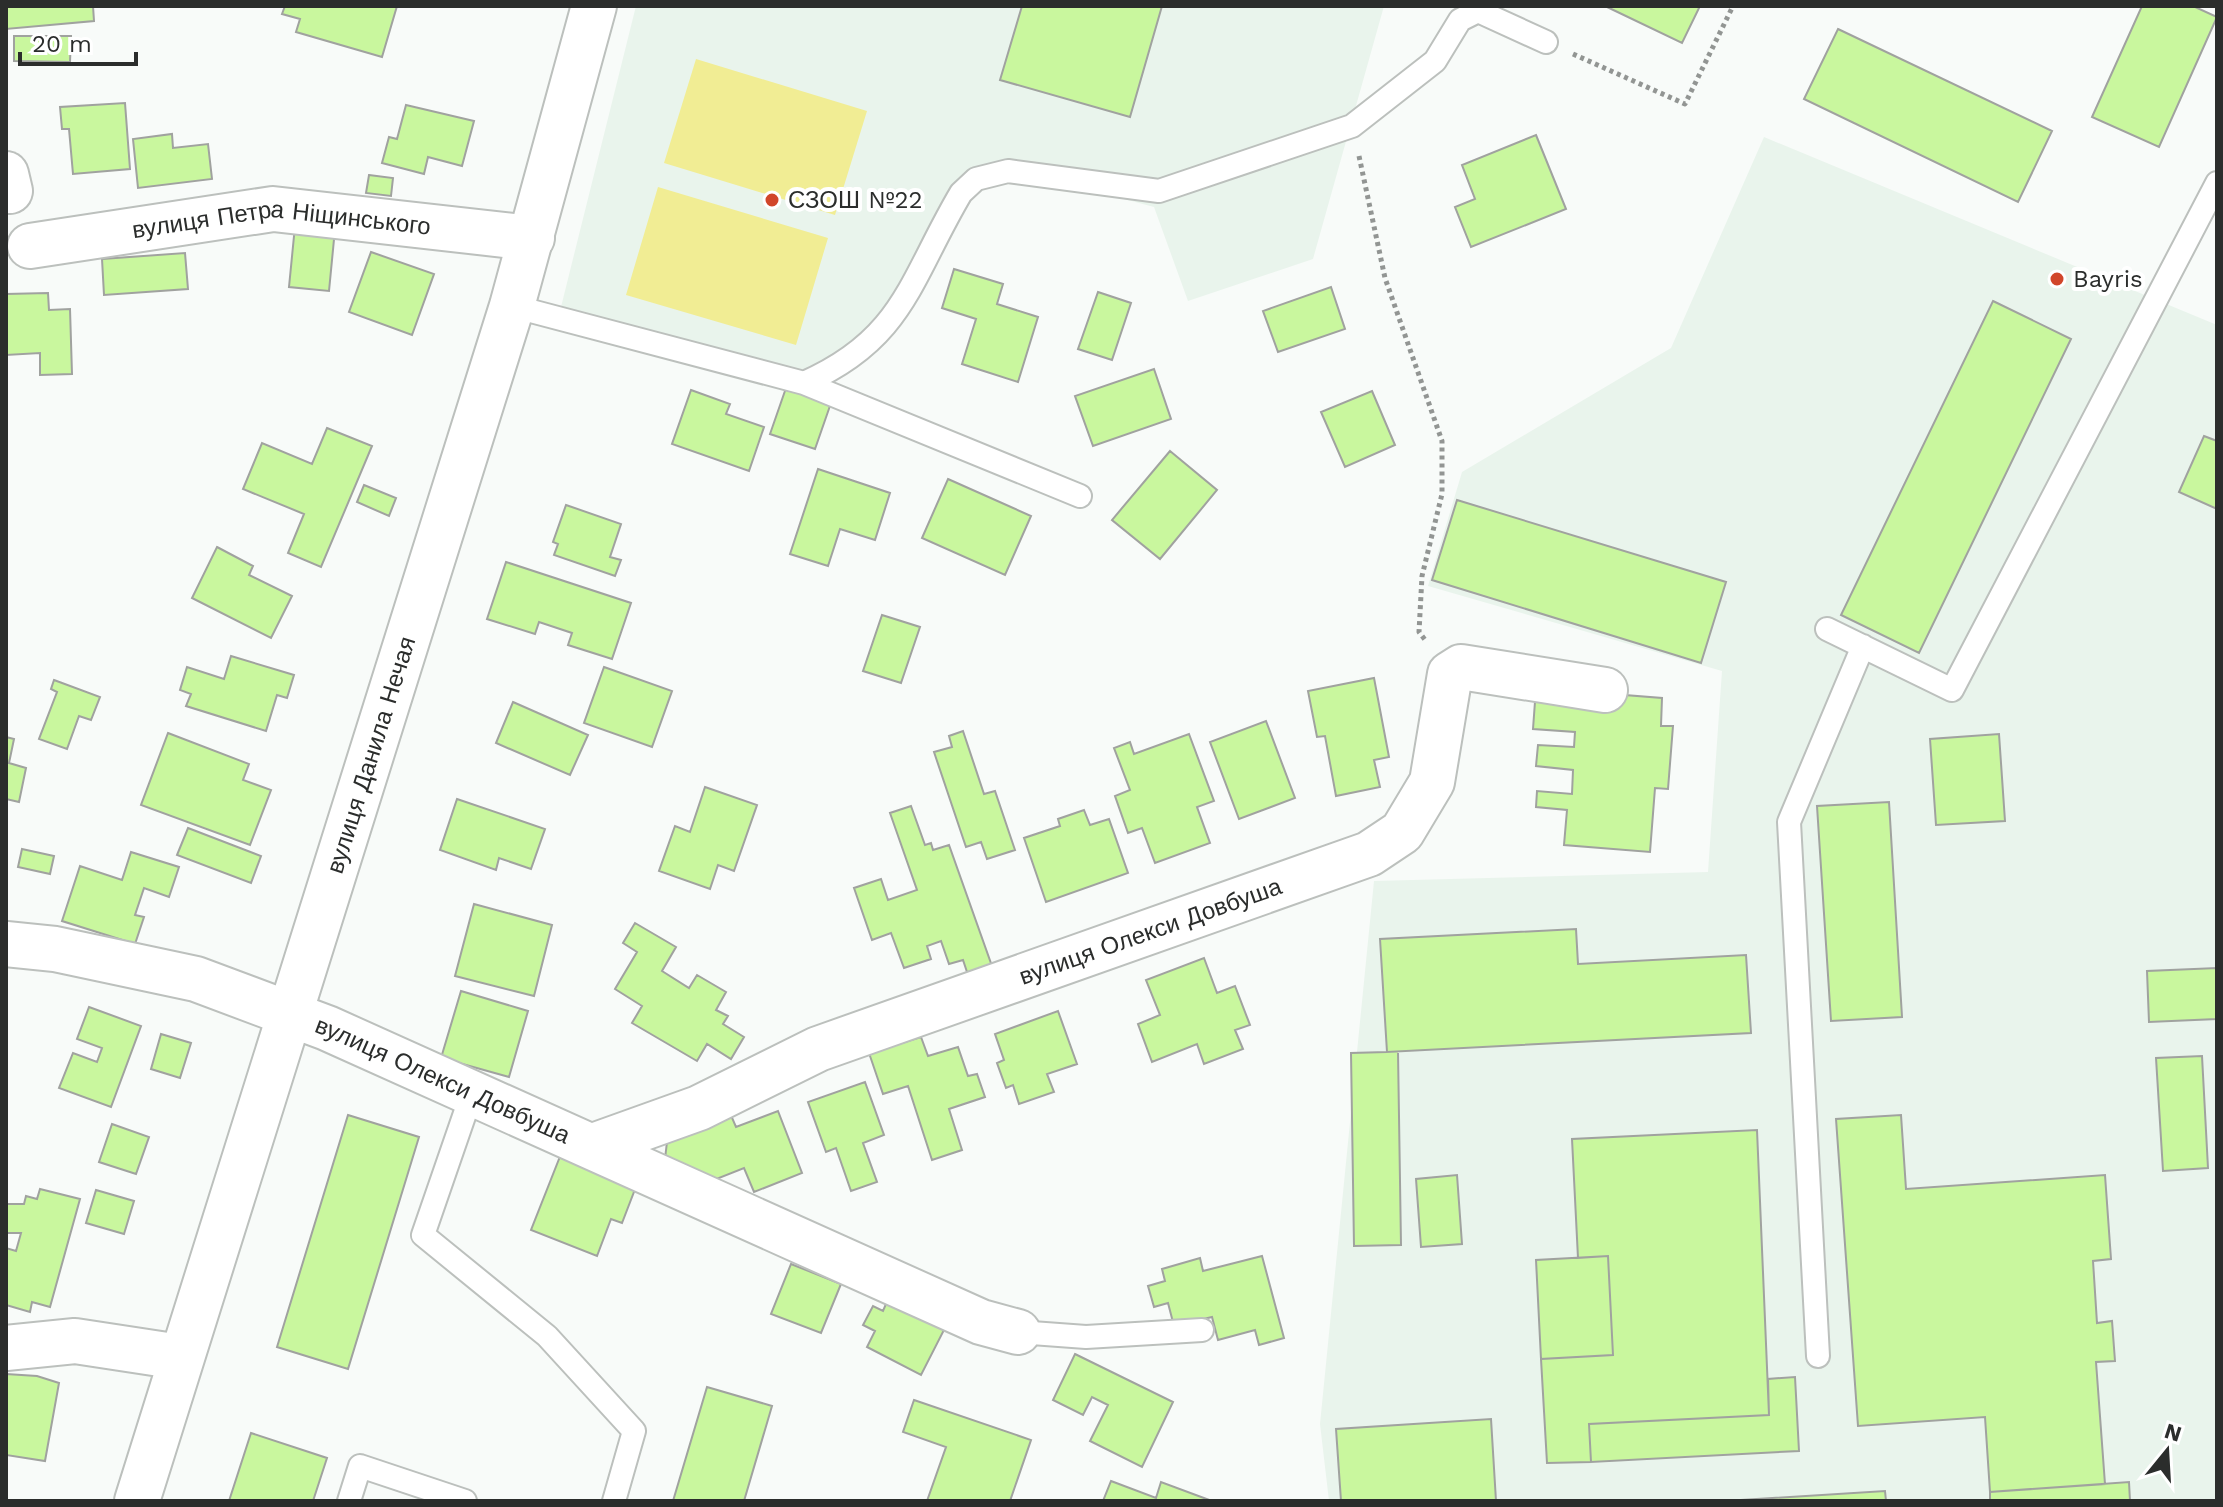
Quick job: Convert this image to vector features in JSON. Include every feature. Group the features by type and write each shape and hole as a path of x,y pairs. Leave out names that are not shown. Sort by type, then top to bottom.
{"street":[{"name":"вулиця Данила Нечая","path":"137,1501 512,306 594,6"},
{"name":"вулиця Петра Ніщинського","path":"18,248 273,209 532,238"},
{"path":"1450,674 1461,667 1605,690"},
{"name":"вулиця Олекси Довбуша","path":"593,1146 699,1108 818,1049 1369,854 1402,832 1432,782 1450,674"},
{"name":"вулиця Олекси Довбуша","path":"6,944 55,949 196,979 292,1015 593,1146 981,1322 1018,1332"},
{"path":"6,1348 75,1341 180,1357"}],"lane":[{"path":"804,383 854,358 891,320 961,193 976,179 1008,171 1159,191 1352,126 1435,61 1460,20 1478,11 1546,42"},
{"path":"1827,629 1952,690 2217,183"},
{"path":"512,306 804,383 1080,496"},
{"path":"1818,1356 1789,822 1863,646"},
{"path":"472,1093 423,1235 547,1336 634,1431 614,1501"},
{"name":"вулиця Олекси Довбуша","path":"1018,1332 1086,1337 1202,1330"},
{"path":"349,1501 360,1466 465,1501"}],"path":[{"path":"1546,42 1685,104 1733,6"},
{"path":"1352,126 1385,278 1442,441 1442,494 1422,576 1419,632 1450,674"}],"shaded area":[{"name":"СЗОШ №22","path":"636,6 1384,6 1313,259 1188,301 1154,207 1027,173 976,179 891,320 804,383 558,319"},
{"path":"696,59 867,111 835,215 664,163"},
{"path":"1764,137 2217,325 2217,1501 1329,1501 1320,1424 1374,881 1708,872 1722,671 1428,586 1462,472 1671,348"},
{"path":"658,187 828,238 796,345 626,295"}],"building":[{"path":"6,6 93,6 94,21 6,29"},
{"path":"285,6 397,6 382,57 296,32 300,19 282,14"},
{"path":"1022,6 1162,6 1130,117 1000,80"},
{"path":"1605,6 1700,6 1682,43"},
{"path":"2142,6 2193,6 2217,17 2159,147 2092,117"},
{"path":"1838,29 2052,131 2018,202 1804,99"},
{"path":"14,36 71,36 70,62 14,61"},
{"path":"125,103 130,169 73,174 69,129 62,129 60,107"},
{"path":"406,105 474,121 462,166 428,157 424,174 382,163 389,137 397,139"},
{"path":"172,134 173,148 208,144 212,179 138,188 133,139"},
{"path":"1536,135 1566,209 1471,247 1455,207 1475,199 1462,165"},
{"path":"369,175 393,178 391,196 366,193"},
{"path":"295,226 335,229 329,291 289,287"},
{"path":"371,252 434,274 412,335 349,312"},
{"path":"185,253 188,289 104,295 102,259"},
{"path":"954,269 1003,284 997,304 1038,317 1018,382 962,364 976,319 942,308"},
{"path":"1331,287 1345,329 1278,352 1263,311"},
{"path":"1098,292 1131,303 1112,360 1078,349"},
{"path":"48,293 49,310 70,309 72,374 40,375 40,353 6,355 6,294"},
{"path":"1993,301 2071,339 1919,653 1841,615"},
{"path":"1154,369 1171,419 1093,446 1075,396"},
{"path":"786,388 831,403 815,449 770,434"},
{"path":"691,390 730,404 726,414 764,427 749,471 672,444"},
{"path":"1372,391 1395,445 1345,467 1321,412"},
{"path":"327,428 372,446 321,567 288,553 304,514 243,489 262,443 312,464"},
{"path":"2204,436 2217,441 2217,509 2179,492"},
{"path":"1170,451 1217,490 1160,559 1112,520"},
{"path":"818,469 890,493 875,540 840,529 828,566 790,554"},
{"path":"948,479 1031,516 1005,575 922,538"},
{"path":"364,485 396,498 389,516 357,502"},
{"path":"1457,500 1726,582 1701,663 1432,580"},
{"path":"566,505 621,524 610,557 621,560 615,576 554,555 558,544 553,542"},
{"path":"217,547 253,566 249,575 292,596 271,638 192,598"},
{"path":"506,562 631,603 612,659 568,645 572,633 539,622 535,634 487,619"},
{"path":"882,615 920,627 901,683 863,671"},
{"path":"231,656 294,675 287,698 277,695 266,731 186,706 191,694 180,690 187,667 224,679"},
{"path":"604,667 672,691 652,747 584,723"},
{"path":"1374,678 1389,757 1374,760 1380,787 1336,796 1325,736 1317,737 1308,691"},
{"path":"54,680 100,697 91,720 79,716 67,749 39,739 57,692 51,689"},
{"path":"1536,688 1662,698 1661,726 1673,726 1668,789 1655,788 1650,852 1564,845 1567,810 1536,807 1537,791 1572,794 1573,770 1536,766 1538,745 1574,747 1575,732 1533,729"},
{"path":"513,702 588,735 570,775 496,743"},
{"path":"1266,721 1295,798 1239,819 1210,742"},
{"path":"963,731 984,794 995,791 1015,850 987,859 981,842 966,847 934,752 952,747 949,736"},
{"path":"168,733 249,764 243,780 271,790 250,845 141,805"},
{"path":"1189,734 1214,801 1197,807 1210,843 1155,863 1142,828 1128,833 1115,796 1130,790 1114,748 1130,742 1134,754"},
{"path":"1999,734 2005,821 1936,825 1930,739"},
{"path":"6,737 14,739 9,763 26,768 19,802 6,799"},
{"path":"705,787 757,805 734,871 718,865 710,889 659,871 675,826 690,832"},
{"path":"457,799 545,829 531,869 499,858 496,870 440,850"},
{"path":"1889,802 1902,1017 1831,1021 1817,806"},
{"path":"911,806 925,845 931,843 933,850 949,845 993,969 969,978 963,960 949,964 941,941 927,946 931,959 904,968 891,933 872,940 854,888 881,879 888,900 917,890 890,813"},
{"path":"1084,810 1090,825 1109,819 1128,873 1046,902 1024,838 1060,826 1058,819"},
{"path":"188,828 261,856 251,883 177,855"},
{"path":"22,849 54,856 50,874 18,867"},
{"path":"131,852 179,867 169,897 144,888 135,915 144,917 135,944 62,921 80,866 122,880"},
{"path":"474,904 552,925 534,996 455,976"},
{"path":"635,923 676,947 662,971 689,988 697,975 726,992 716,1010 728,1016 723,1024 744,1037 731,1059 707,1044 697,1061 632,1023 642,1006 615,989 637,952 623,943"},
{"path":"1576,929 1578,964 1746,955 1751,1033 1387,1052 1380,939"},
{"path":"1204,958 1217,993 1235,986 1250,1025 1235,1030 1243,1049 1204,1064 1197,1044 1152,1062 1138,1024 1160,1015 1146,980"},
{"path":"2217,968 2217,1019 2149,1022 2147,971"},
{"path":"461,991 528,1011 509,1077 441,1058"},
{"path":"89,1007 141,1026 111,1107 59,1088 73,1053 97,1062 102,1048 77,1039"},
{"path":"1058,1011 1077,1064 1047,1074 1054,1092 1019,1104 1013,1085 1006,1088 997,1063 1004,1060 995,1034"},
{"path":"161,1034 191,1043 180,1078 151,1069"},
{"path":"921,1037 928,1056 958,1047 968,1076 977,1074 985,1097 949,1109 962,1150 932,1160 908,1086 883,1094 869,1053"},
{"path":"1398,1052 1401,1245 1354,1246 1351,1053"},
{"path":"2202,1056 2208,1168 2163,1171 2156,1058"},
{"path":"865,1082 884,1135 863,1143 877,1182 851,1191 836,1148 826,1152 808,1102"},
{"path":"778,1111 802,1173 754,1192 744,1168 709,1182 665,1159 667,1142 730,1113 736,1127"},
{"path":"348,1115 419,1137 348,1369 277,1347"},
{"path":"1901,1115 1906,1189 2105,1175 2111,1259 2093,1261 2097,1323 2112,1321 2115,1361 2096,1362 2105,1484 1990,1492 1985,1417 1858,1426 1836,1119"},
{"path":"112,1124 149,1137 136,1174 99,1162"},
{"path":"1757,1130 1769,1415 1589,1424 1591,1462 1547,1463 1541,1359 1613,1355 1608,1256 1578,1258 1572,1139"},
{"path":"561,1154 637,1184 622,1223 611,1219 597,1256 531,1230"},
{"path":"1457,1175 1462,1244 1421,1247 1416,1179"},
{"path":"40,1189 80,1199 50,1307 32,1302 30,1312 6,1305 6,1248 16,1251 21,1233 6,1233 6,1204 24,1204 26,1196 37,1199"},
{"path":"96,1190 134,1201 124,1234 86,1223"},
{"path":"1262,1256 1284,1338 1259,1345 1255,1330 1218,1340 1212,1317 1174,1326 1168,1303 1154,1307 1148,1286 1165,1281 1162,1269 1200,1258 1203,1271"},
{"path":"1608,1256 1613,1355 1541,1359 1536,1260"},
{"path":"791,1264 841,1284 821,1333 771,1314"},
{"path":"889,1297 946,1326 921,1375 867,1347 875,1331 863,1325 873,1306 883,1311"},
{"path":"1075,1354 1173,1402 1142,1467 1090,1441 1108,1405 1092,1397 1083,1415 1053,1400"},
{"path":"6,1374 37,1376 59,1383 45,1461 6,1455"},
{"path":"1795,1377 1799,1451 1591,1462 1589,1424 1769,1415 1768,1379"},
{"path":"707,1387 772,1406 744,1501 673,1501"},
{"path":"914,1400 1031,1440 1010,1501 927,1501 946,1447 903,1432"},
{"path":"1491,1419 1496,1501 1341,1501 1336,1429"},
{"path":"251,1433 327,1458 313,1501 229,1501"},
{"path":"1111,1481 1156,1498 1161,1482 1212,1501 1103,1501"},
{"path":"2129,1482 2130,1501 1990,1501 1990,1492"},
{"path":"1885,1491 1886,1501 1725,1501"}],"place":[{"name":"СЗОШ №22","path":"772,200"},
{"name":"Bayris","path":"2057,279"}]}
